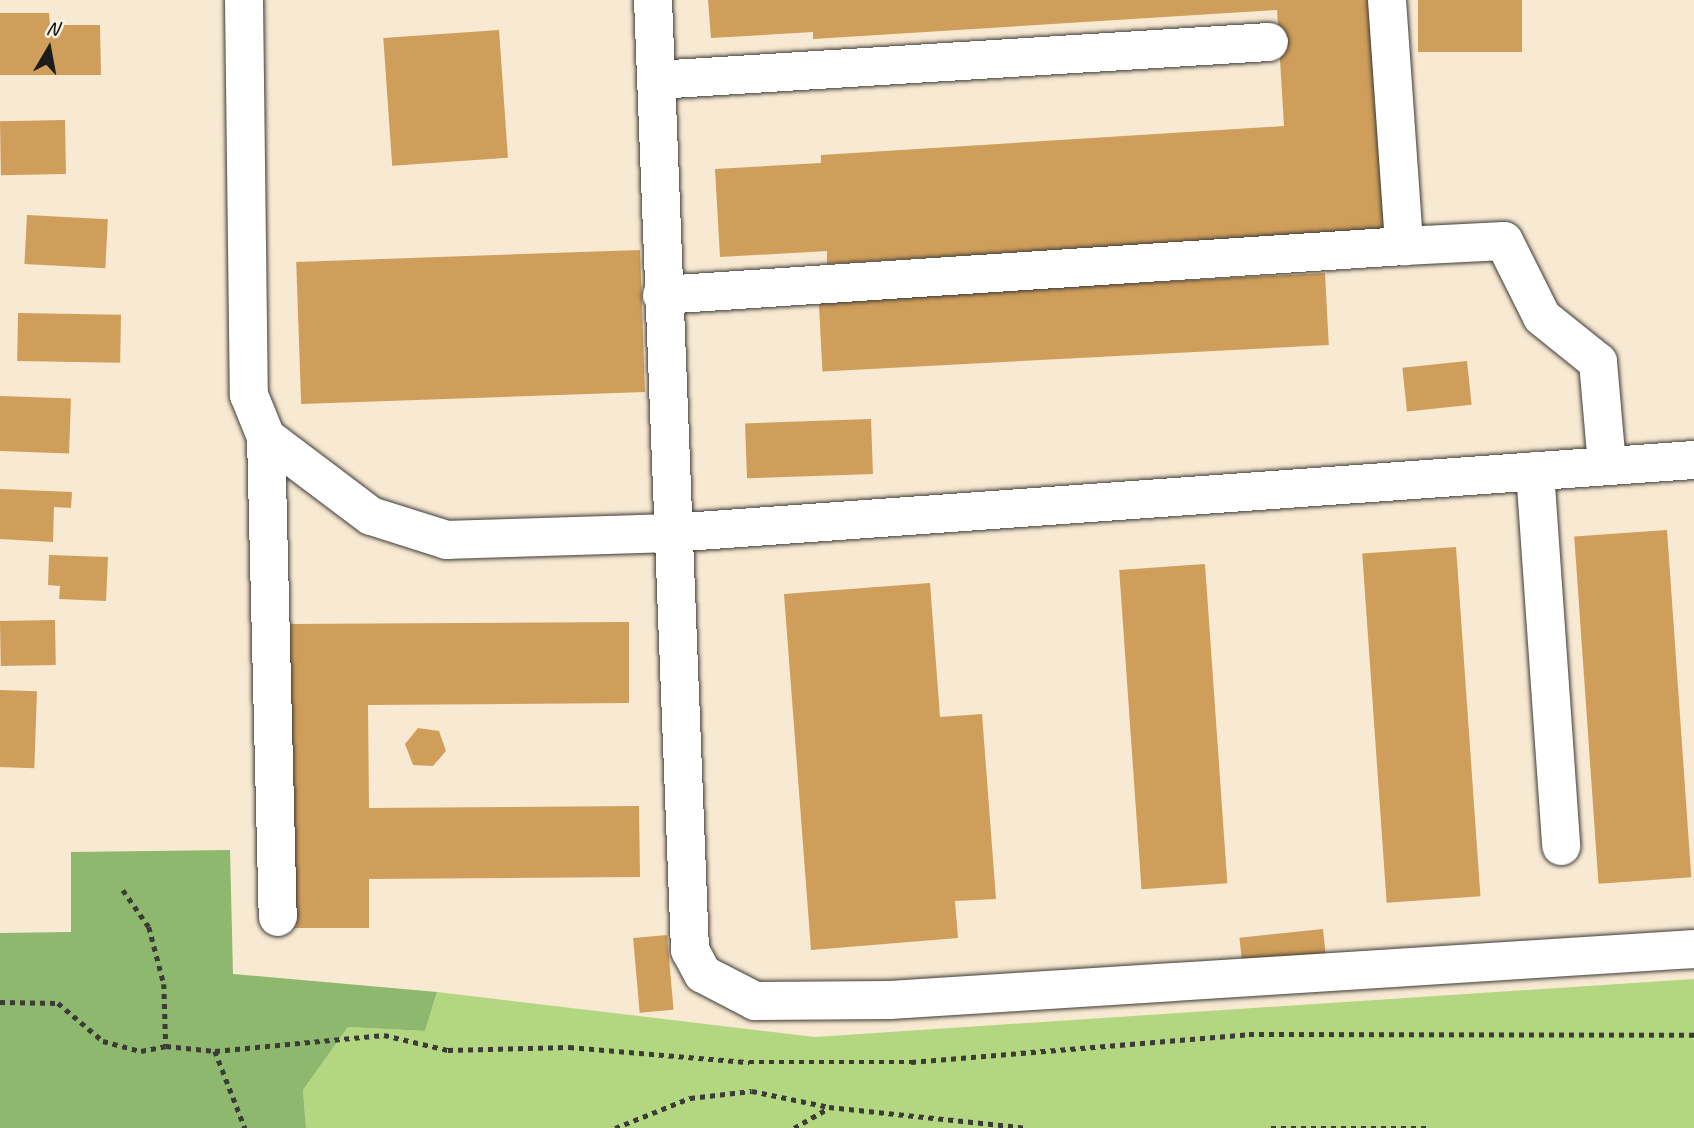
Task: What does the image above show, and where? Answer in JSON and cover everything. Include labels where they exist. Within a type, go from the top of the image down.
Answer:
[{"type":"lane","points":[[244,0],[249,395],[266,436],[278,917]]},
{"type":"lane","points":[[653,0],[670,533],[690,950],[703,974],[755,1001],[890,1000],[1694,949]]},
{"type":"lane","points":[[1387,0],[1404,247]]},
{"type":"lane","points":[[656,80],[1269,42]]},
{"type":"lane","points":[[662,295],[1504,241],[1542,317],[1598,362],[1607,466]]},
{"type":"lane","points":[[266,436],[371,516],[411,534],[447,540],[670,533],[1694,460]]},
{"type":"lane","points":[[1535,471],[1561,846]]},
{"type":"path","points":[[0,1002],[58,1003],[103,1041],[141,1051],[166,1046]]},
{"type":"path","points":[[215,1051],[245,1128]]},
{"type":"path","points":[[615,1128],[690,1098],[751,1091],[828,1107],[1028,1128]]},
{"type":"path","points":[[794,1128],[828,1107]]},
{"type":"path","points":[[1271,1128],[1431,1128]]},
{"type":"green space","points":[[230,850],[233,974],[437,992],[425,1031],[348,1027],[303,1090],[306,1128],[0,1128],[0,933],[71,932],[71,852]]},
{"type":"green space","points":[[1694,979],[1694,1128],[306,1128],[303,1090],[348,1027],[425,1031],[437,992],[815,1037]]},
{"type":"building","points":[[708,0],[1372,0],[1386,230],[827,264],[827,251],[720,257],[715,169],[821,163],[821,155],[1284,126],[1277,10],[813,39],[813,32],[711,38]]},
{"type":"building","points":[[1418,0],[1522,0],[1522,52],[1418,52]]},
{"type":"building","points":[[0,13],[49,13],[50,25],[100,25],[101,75],[0,75]]},
{"type":"building","points":[[499,30],[508,158],[392,166],[383,38]]},
{"type":"building","points":[[65,120],[66,174],[1,175],[0,121]]},
{"type":"building","points":[[27,215],[108,219],[105,268],[24,264]]},
{"type":"building","points":[[640,250],[645,392],[301,404],[296,262]]},
{"type":"building","points":[[1325,273],[1329,345],[822,371],[819,300]]},
{"type":"building","points":[[18,313],[121,315],[120,363],[17,361]]},
{"type":"building","points":[[1467,361],[1472,405],[1407,412],[1402,368]]},
{"type":"building","points":[[0,396],[71,398],[69,453],[0,451]]},
{"type":"building","points":[[871,419],[873,474],[747,478],[745,423]]},
{"type":"building","points":[[0,489],[72,492],[71,508],[54,507],[53,542],[0,539]]},
{"type":"building","points":[[1667,530],[1691,877],[1599,884],[1574,536]]},
{"type":"building","points":[[1456,547],[1480,896],[1387,903],[1362,554]]},
{"type":"building","points":[[49,555],[108,557],[106,601],[59,599],[60,586],[48,585]]},
{"type":"building","points":[[1205,564],[1227,883],[1142,889],[1119,570]]},
{"type":"building","points":[[930,583],[940,717],[982,714],[996,899],[955,901],[958,938],[811,950],[784,594]]},
{"type":"building","points":[[55,620],[56,665],[1,666],[0,621]]},
{"type":"building","points":[[629,622],[629,703],[368,705],[369,808],[639,806],[640,877],[369,879],[369,928],[287,928],[285,624]]},
{"type":"building","points":[[0,690],[37,691],[34,768],[0,767]]},
{"type":"building","points":[[418,728],[439,731],[446,751],[433,766],[413,765],[405,744]]},
{"type":"building","points":[[1323,929],[1326,956],[1242,965],[1239,938]]},
{"type":"building","points":[[667,935],[674,1010],[640,1013],[633,938]]}]
